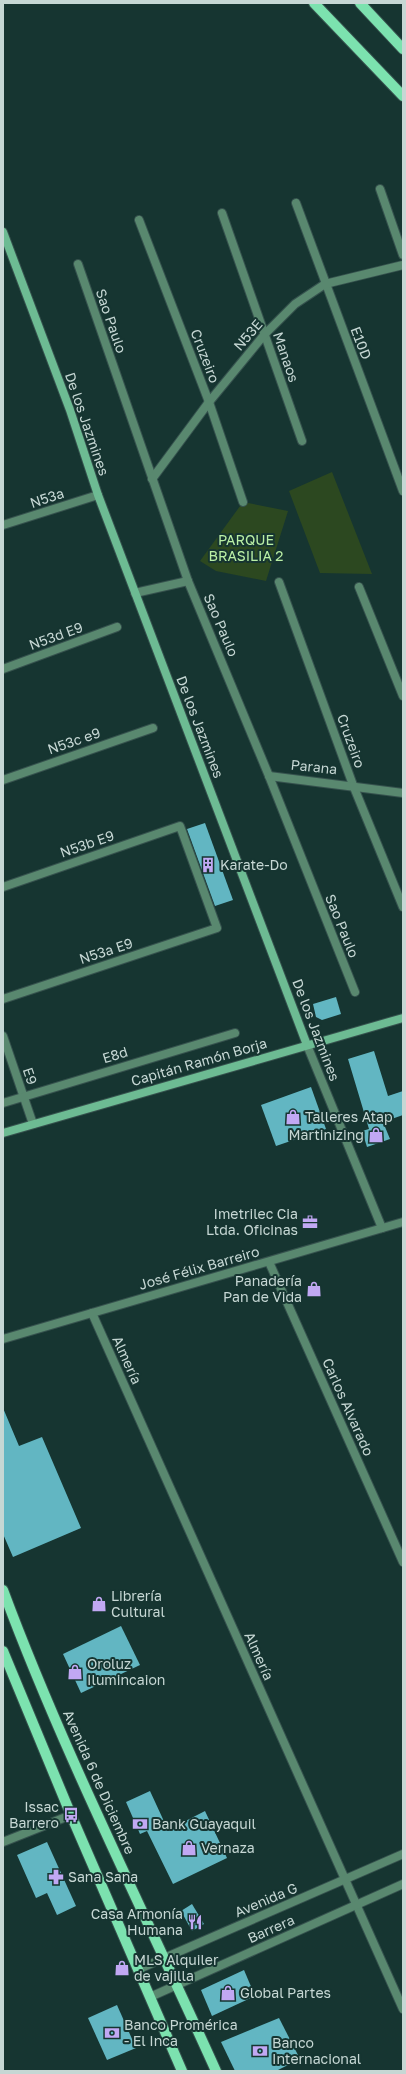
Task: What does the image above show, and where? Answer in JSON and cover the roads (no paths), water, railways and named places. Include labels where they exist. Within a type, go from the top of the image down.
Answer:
[{"type":"main road","points":[[314,3],[403,96]]},
{"type":"main road","points":[[360,3],[403,49]]},
{"type":"main road","name":"Avenida 6 de Diciembre","points":[[3,1590],[19,1633],[93,1806],[165,1958],[216,2071]]},
{"type":"main road","points":[[3,1650],[71,1816],[182,2071]]},
{"type":"street","points":[[380,189],[403,255]]},
{"type":"street","name":"E10D","points":[[296,203],[403,491]]},
{"type":"street","name":"Manaos","points":[[222,214],[302,441]]},
{"type":"street","name":"Cruzeiro","points":[[140,220],[209,402],[243,502]]},
{"type":"street","name":"De los Jazmines","points":[[3,232],[70,410],[98,495],[135,593],[307,1045],[382,1228]]},
{"type":"street","name":"Sao Paulo","points":[[78,264],[188,581],[269,776],[354,992]]},
{"type":"street","name":"N53E","points":[[152,479],[209,402],[264,335],[295,304],[325,284],[403,265]]},
{"type":"street","name":"N53a","points":[[3,525],[98,495]]},
{"type":"street","points":[[135,593],[188,581]]},
{"type":"street","name":"Cruzeiro","points":[[279,582],[353,785],[403,907]]},
{"type":"street","points":[[359,587],[403,696]]},
{"type":"street","name":"N53d E9","points":[[3,669],[117,627]]},
{"type":"street","name":"N53c e9","points":[[3,780],[153,728]]},
{"type":"street","name":"Parana","points":[[269,776],[353,785],[403,793]]},
{"type":"street","name":"N53b E9","points":[[3,887],[180,826],[216,928]]},
{"type":"street","name":"N53a E9","points":[[3,999],[216,928]]},
{"type":"street","name":"Capitán Ramón Borja","points":[[3,1133],[403,1018]]},
{"type":"street","name":"E8d","points":[[3,1103],[235,1033]]},
{"type":"street","name":"E9","points":[[3,1036],[33,1124]]},
{"type":"street","name":"José Félix Barreiro","points":[[3,1339],[403,1222]]},
{"type":"street","name":"Carlos Alvarado","points":[[268,1262],[403,1562]]},
{"type":"street","name":"Almería","points":[[92,1313],[355,1905],[403,2009]]},
{"type":"street","points":[[3,1842],[71,1816]]},
{"type":"street","name":"Avenida G","points":[[138,1970],[403,1854]]},
{"type":"street","name":"Barrera","points":[[150,1997],[403,1884]]},
{"type":"place","name":"Karate-Do","points":[[208,865]]},
{"type":"place","name":"Talleres Atap","points":[[293,1117]]},
{"type":"place","name":"Martinizing","points":[[376,1135]]},
{"type":"place","name":"Imetrilec Cia Ltda. Oficinas","points":[[310,1222]]},
{"type":"place","name":"Panadería Pan de Vida","points":[[314,1289]]},
{"type":"place","name":"Librería Cultural","points":[[99,1604]]},
{"type":"place","name":"Oroluz Ilumincaion","points":[[75,1672]]},
{"type":"place","name":"Issac Barrero","points":[[71,1815]]},
{"type":"place","name":"Bank Guayaquil","points":[[140,1824]]},
{"type":"place","name":"Vernaza","points":[[189,1848]]},
{"type":"place","name":"Sana Sana","points":[[56,1877]]},
{"type":"place","name":"Casa Armonía Humana","points":[[195,1922]]},
{"type":"place","name":"MLS Alquiler de vajilla","points":[[122,1968]]},
{"type":"place","name":"Global Partes","points":[[228,1993]]},
{"type":"place","name":"Banco Promérica - El Inca","points":[[112,2033]]},
{"type":"place","name":"Banco Internacional","points":[[260,2051]]},
{"type":"park label","name":"PARQUE BRASILIA 2","points":[[246,548]]}]
